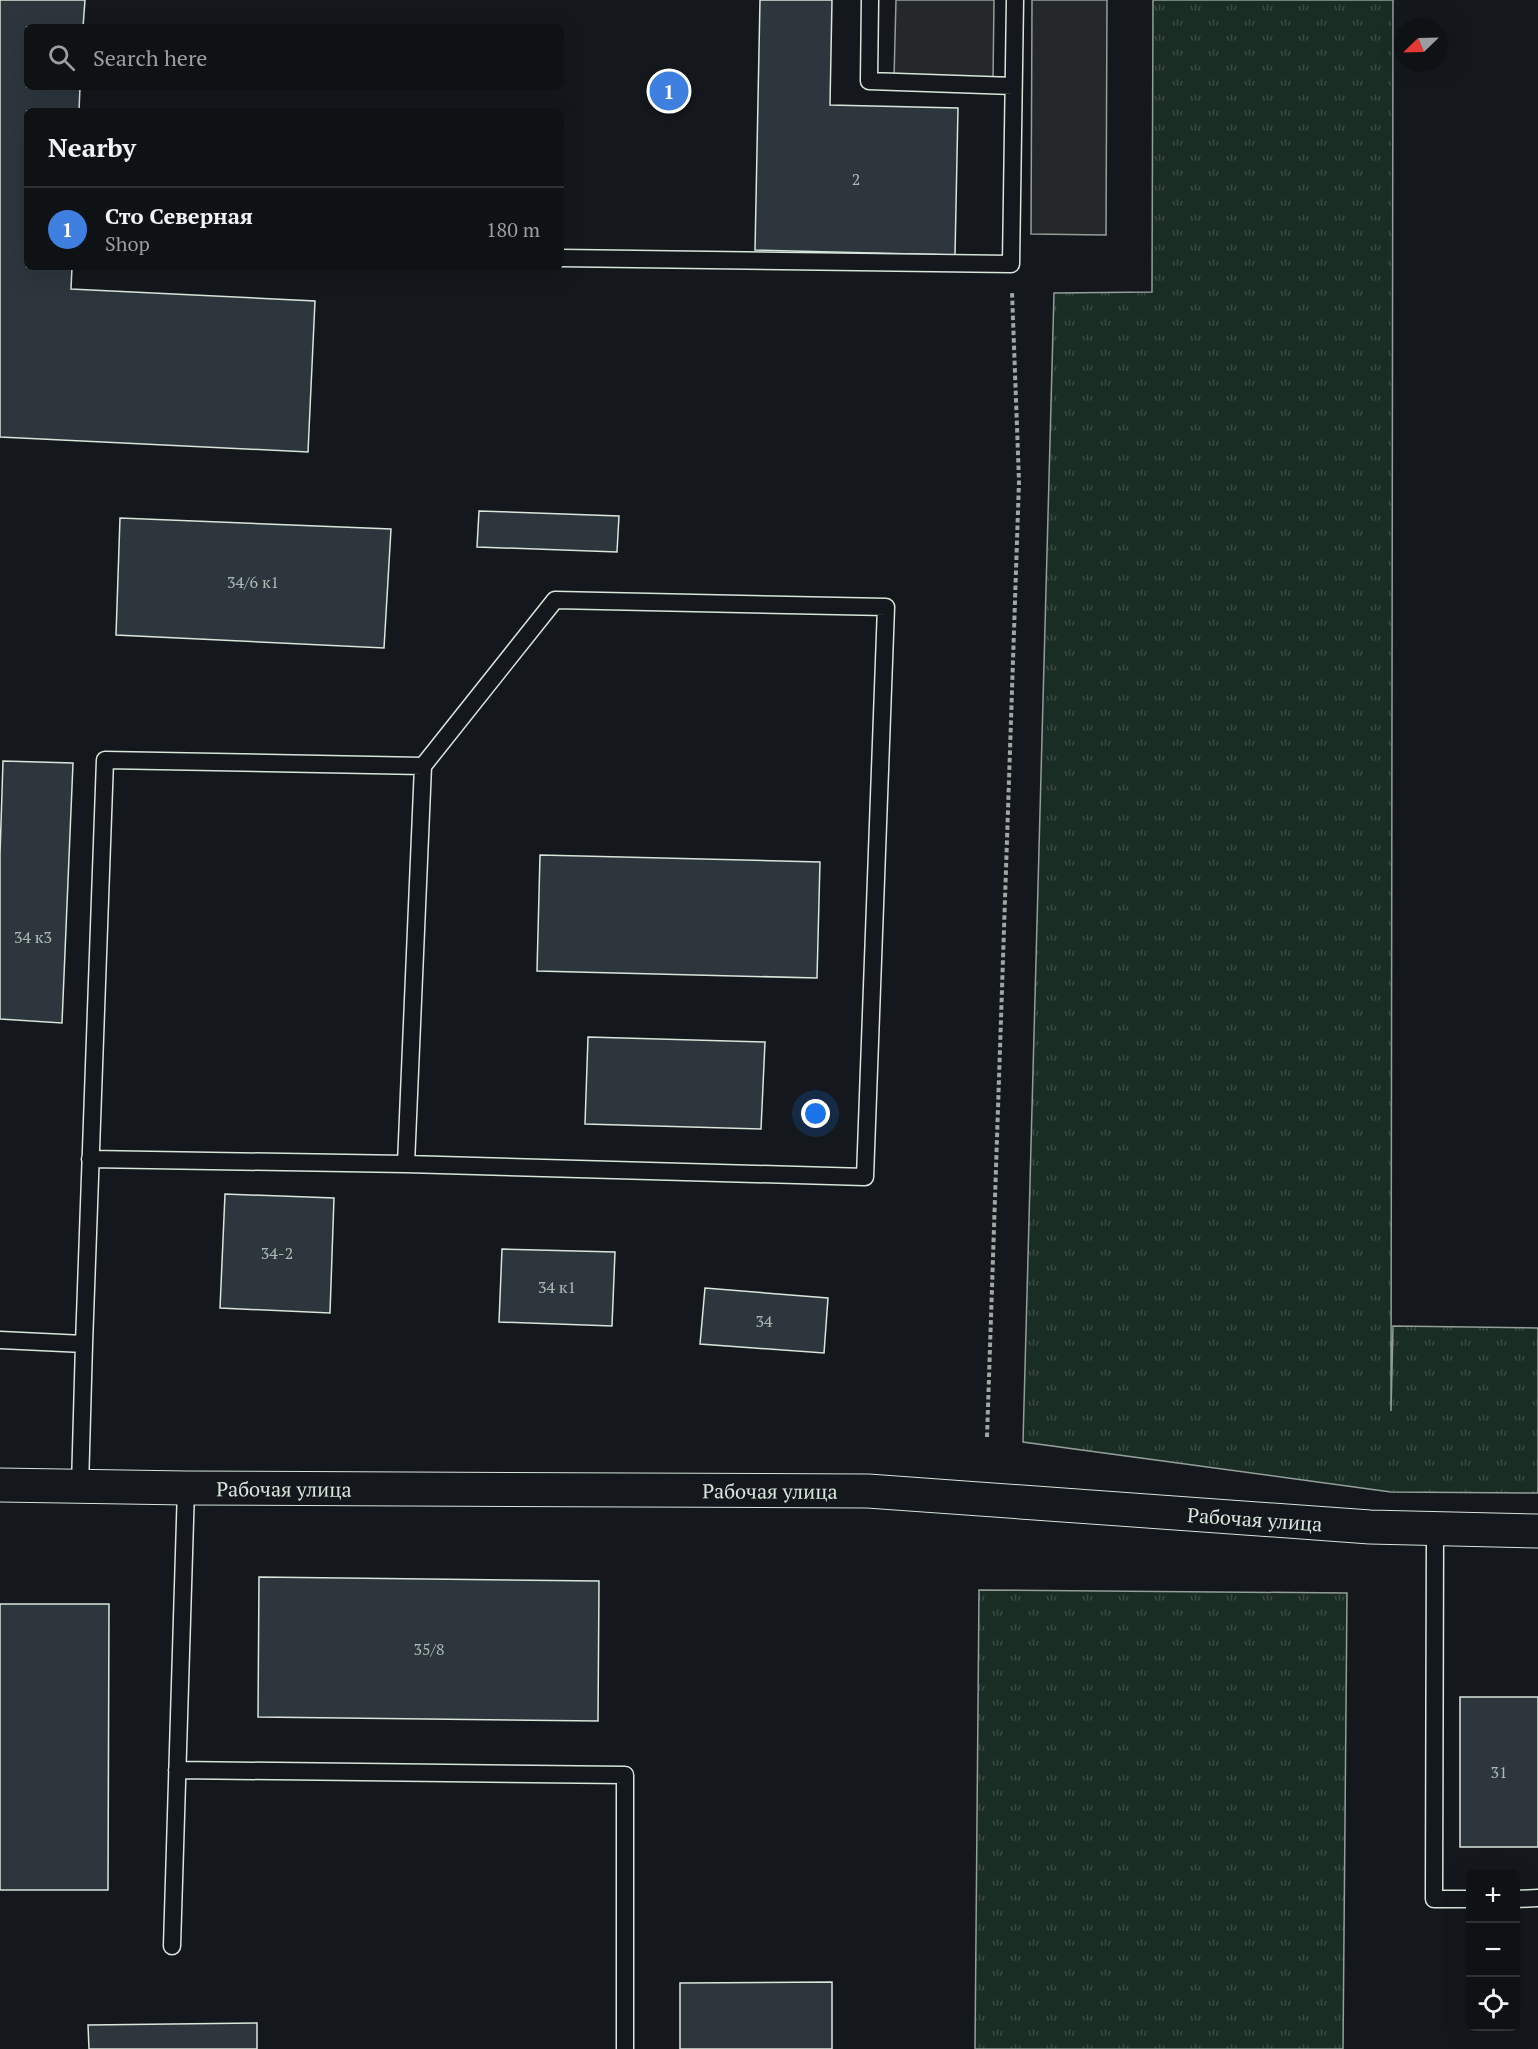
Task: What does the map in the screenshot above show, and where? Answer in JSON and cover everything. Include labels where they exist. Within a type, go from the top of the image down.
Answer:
[{"type":"main road","name":"Рабочая улица","points":[[0,1485],[868,1491],[1370,1527],[1538,1531]]},
{"type":"lane","points":[[870,0],[869,81],[1013,86]]},
{"type":"lane","points":[[564,258],[1011,264],[1015,0]]},
{"type":"lane","points":[[90,1159],[406,1164],[864,1177],[886,607],[555,600],[423,766],[406,1164]]},
{"type":"lane","points":[[80,1486],[105,760],[423,766]]},
{"type":"lane","points":[[0,1340],[84,1344]]},
{"type":"lane","points":[[172,1946],[186,1488]]},
{"type":"lane","points":[[1435,1529],[1434,1899],[1466,1899]]},
{"type":"lane","points":[[177,1770],[625,1775],[625,2049]]},
{"type":"lane","points":[[1520,1899],[1538,1898]]},
{"type":"path","points":[[987,1437],[1019,481],[1011,264]]},
{"type":"green space","points":[[1153,0],[1393,0],[1391,1411],[1393,1326],[1538,1328],[1538,1493],[1391,1492],[1023,1442],[1054,293],[1152,292]]},
{"type":"green space","points":[[979,1590],[1347,1593],[1343,2049],[975,2049]]},
{"type":"shaded area","points":[[896,0],[994,0],[993,80],[894,78]]},
{"type":"shaded area","points":[[1032,0],[1107,0],[1106,235],[1031,234]]},
{"type":"building","points":[[0,0],[85,0],[83,24],[24,24],[24,90],[80,90],[79,108],[24,108],[24,270],[72,270],[71,289],[315,301],[308,452],[0,437]]},
{"type":"building","points":[[760,0],[832,0],[830,105],[958,108],[955,255],[755,250]]},
{"type":"building","points":[[479,511],[619,516],[617,552],[477,547]]},
{"type":"building","points":[[120,518],[391,529],[384,648],[116,635]]},
{"type":"building","points":[[3,761],[73,763],[62,1023],[0,1019],[0,854]]},
{"type":"building","points":[[540,855],[820,862],[817,978],[537,971]]},
{"type":"building","points":[[588,1037],[765,1042],[761,1129],[585,1124]]},
{"type":"building","points":[[225,1194],[334,1198],[330,1313],[220,1308]]},
{"type":"building","points":[[502,1249],[615,1252],[612,1326],[499,1322]]},
{"type":"building","points":[[705,1288],[828,1298],[824,1353],[700,1344]]},
{"type":"building","points":[[259,1577],[599,1581],[598,1721],[258,1717]]},
{"type":"building","points":[[0,1604],[109,1604],[108,1890],[0,1890]]},
{"type":"building","points":[[1460,1697],[1538,1697],[1538,1847],[1460,1847]]},
{"type":"building","points":[[832,1982],[832,2049],[680,2049],[680,1983]]},
{"type":"building","points":[[257,2023],[257,2049],[89,2049],[88,2025]]},
{"type":"place","name":"Сто Северная","points":[[669,91]]}]
